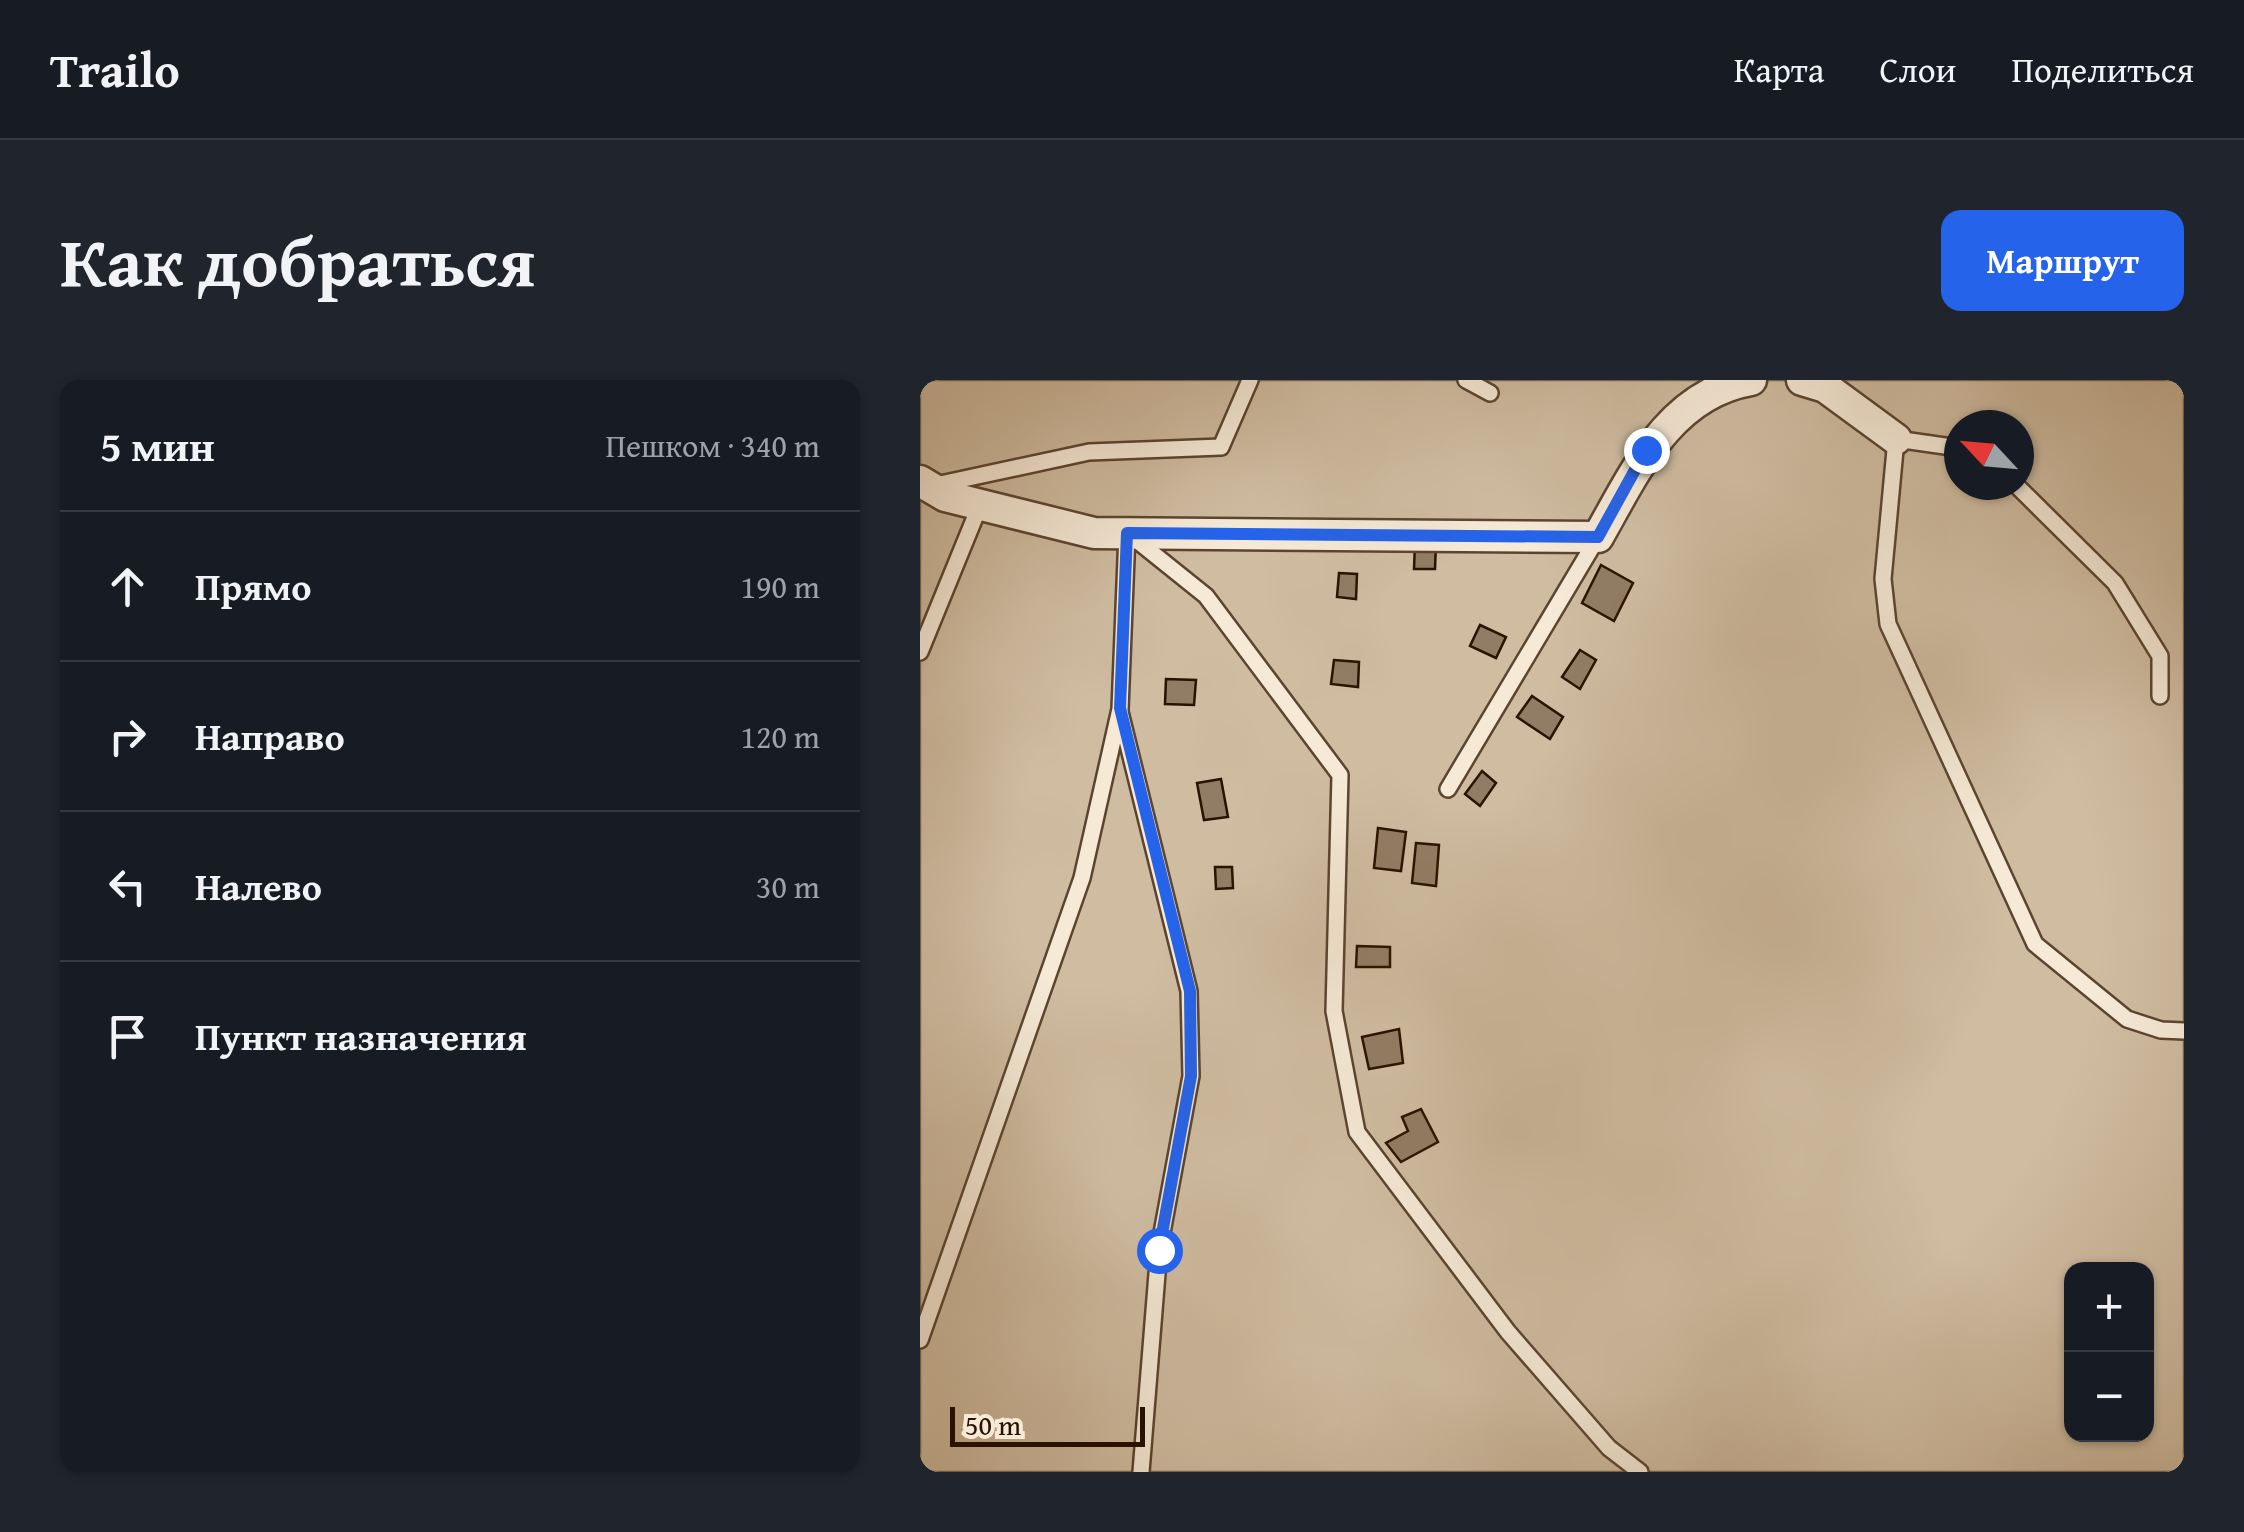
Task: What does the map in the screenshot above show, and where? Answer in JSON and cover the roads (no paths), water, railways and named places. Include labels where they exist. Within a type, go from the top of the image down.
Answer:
[{"type":"street","points":[[924,484],[980,504],[1094,533],[1598,537],[1646,450],[1684,409],[1735,383],[1751,380]]},
{"type":"street","points":[[1802,380],[1825,388],[1896,439]]},
{"type":"lane","points":[[924,484],[1089,452],[1221,447],[1250,380]]},
{"type":"lane","points":[[1466,380],[1490,393]]},
{"type":"lane","points":[[1944,446],[1896,439],[1883,580],[1888,624],[2035,944],[2127,1019],[2184,1032]]},
{"type":"lane","points":[[2031,500],[2115,583],[2160,656],[2160,696]]},
{"type":"lane","points":[[920,652],[980,504]]},
{"type":"lane","points":[[920,1340],[1082,878],[1120,708],[1127,533]]},
{"type":"lane","points":[[1127,533],[1206,596],[1340,775],[1334,1011],[1357,1132],[1508,1332],[1610,1448],[1640,1472]]},
{"type":"lane","points":[[1448,789],[1598,537]]},
{"type":"lane","points":[[1120,708],[1190,991],[1191,1076],[1159,1250],[1141,1472]]}]
